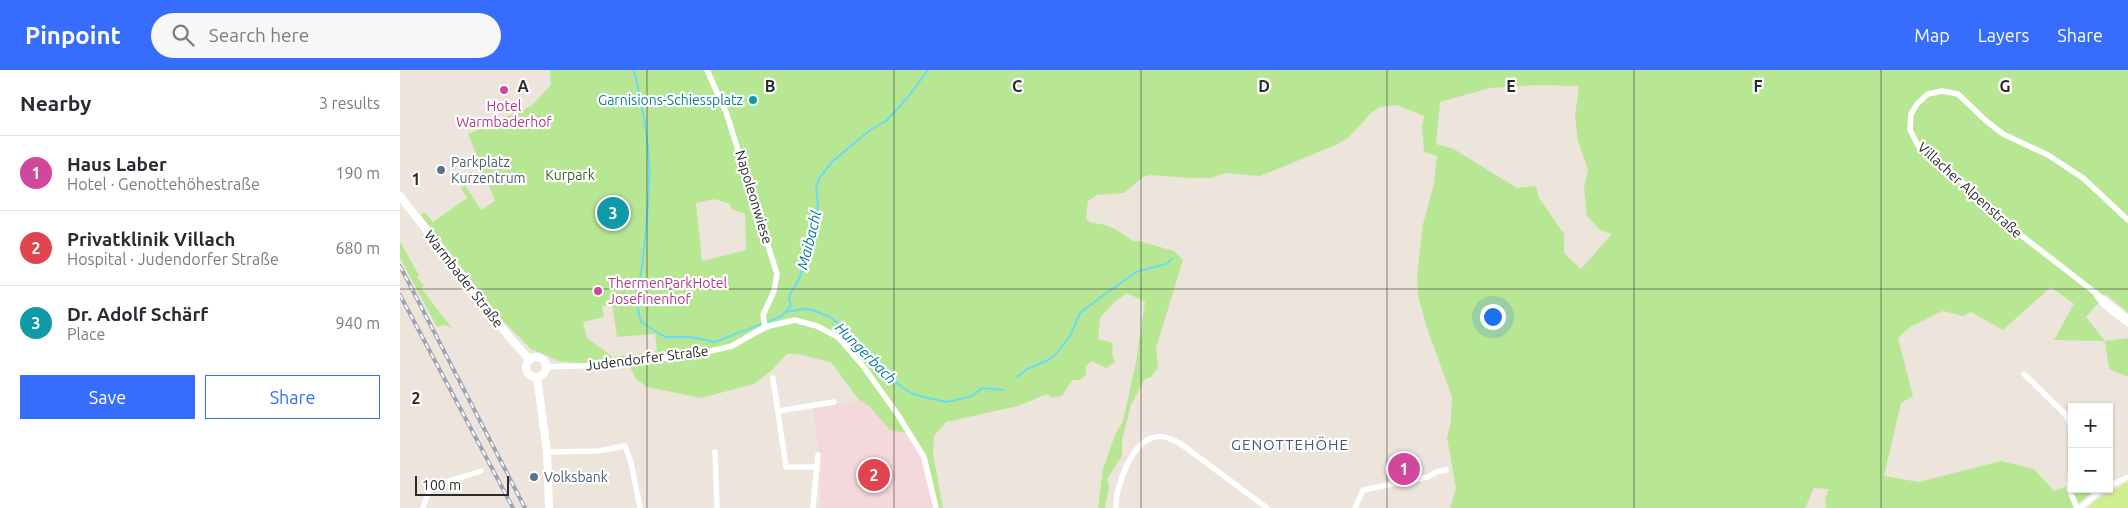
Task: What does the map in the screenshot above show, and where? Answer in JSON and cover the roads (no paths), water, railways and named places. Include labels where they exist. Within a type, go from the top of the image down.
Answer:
[{"type":"street","name":"Napoleonwiese","points":[[707,70],[726,112],[778,274],[764,324]]},
{"type":"street","name":"Villacher Alpenstraße","points":[[2128,220],[2083,178],[2048,156],[2003,134],[1958,94],[1942,91],[1928,94],[1917,104],[1911,114],[1910,130],[1919,147],[1951,172],[2011,227],[2128,318]]},
{"type":"street","name":"Warmbader Straße","points":[[400,196],[510,338],[530,360]]},
{"type":"street","name":"Villacher Alpenstraße","points":[[2095,293],[2105,306],[2128,324]]},
{"type":"street","name":"Judendorfer Straße","points":[[545,367],[610,365],[698,354],[732,346],[764,324],[795,320],[817,326],[838,337],[863,366],[898,415],[924,457],[936,508]]},
{"type":"street","name":"Warmbader Straße","points":[[545,367],[539,358],[530,360],[526,365],[527,371],[537,377],[547,452],[549,508]]},
{"type":"street","points":[[537,377],[544,372],[545,367]]},
{"type":"street","points":[[2024,374],[2068,419]]},
{"type":"street","points":[[773,378],[786,467],[817,467]]},
{"type":"street","points":[[778,411],[834,402]]},
{"type":"street","points":[[1116,508],[1118,489],[1129,461],[1142,443],[1158,436],[1181,444],[1267,508]]},
{"type":"street","points":[[547,452],[598,451],[625,446],[631,462],[640,508]]},
{"type":"street","points":[[714,452],[717,508]]},
{"type":"street","points":[[813,508],[818,454]]},
{"type":"street","points":[[1355,508],[1363,490],[1428,477],[1436,472],[1446,470]]},
{"type":"street","points":[[423,508],[430,487],[481,471]]},
{"type":"street","points":[[2113,484],[2128,477]]},
{"type":"street","points":[[2071,493],[2078,508],[2098,493]]},
{"type":"waterway","name":"Maibachl","points":[[634,70],[649,155],[647,220],[638,305]]},
{"type":"waterway","name":"Maibachl","points":[[638,309],[641,322],[665,337],[691,337],[715,342],[782,316],[791,305],[789,300],[790,294],[803,269],[815,228],[818,205],[816,187],[820,177],[833,161],[870,130],[886,121],[908,97],[928,70]]},
{"type":"waterway","points":[[1017,377],[1027,369],[1055,355],[1070,336],[1080,313],[1101,297],[1136,272],[1166,264],[1172,259]]},
{"type":"waterway","name":"Hungerbach","points":[[786,312],[803,309],[813,310],[832,318],[900,386],[911,393],[947,402],[972,396],[982,388],[1004,390]]},
{"type":"railway","points":[[400,266],[525,508]]},
{"type":"railway","points":[[400,295],[513,508]]},
{"type":"place","name":"Hotel Warmbaderhof","points":[[504,90]]},
{"type":"place","name":"Garnisions-Schiessplatz","points":[[753,100]]},
{"type":"place","name":"Parkplatz Kurzentrum","points":[[441,170]]},
{"type":"place","name":"Dr. Adolf Schärf","points":[[613,213]]},
{"type":"place","name":"ThermenParkHotel Josefinenhof","points":[[598,291]]},
{"type":"place","name":"Haus Laber","points":[[1404,469]]},
{"type":"place","name":"Privatklinik Villach","points":[[874,475]]},
{"type":"place","name":"Volksbank","points":[[534,477]]},
{"type":"district","name":"GENOTTEHÖHE","points":[[1290,444]]},
{"type":"park label","name":"Kurpark","points":[[570,175]]}]
